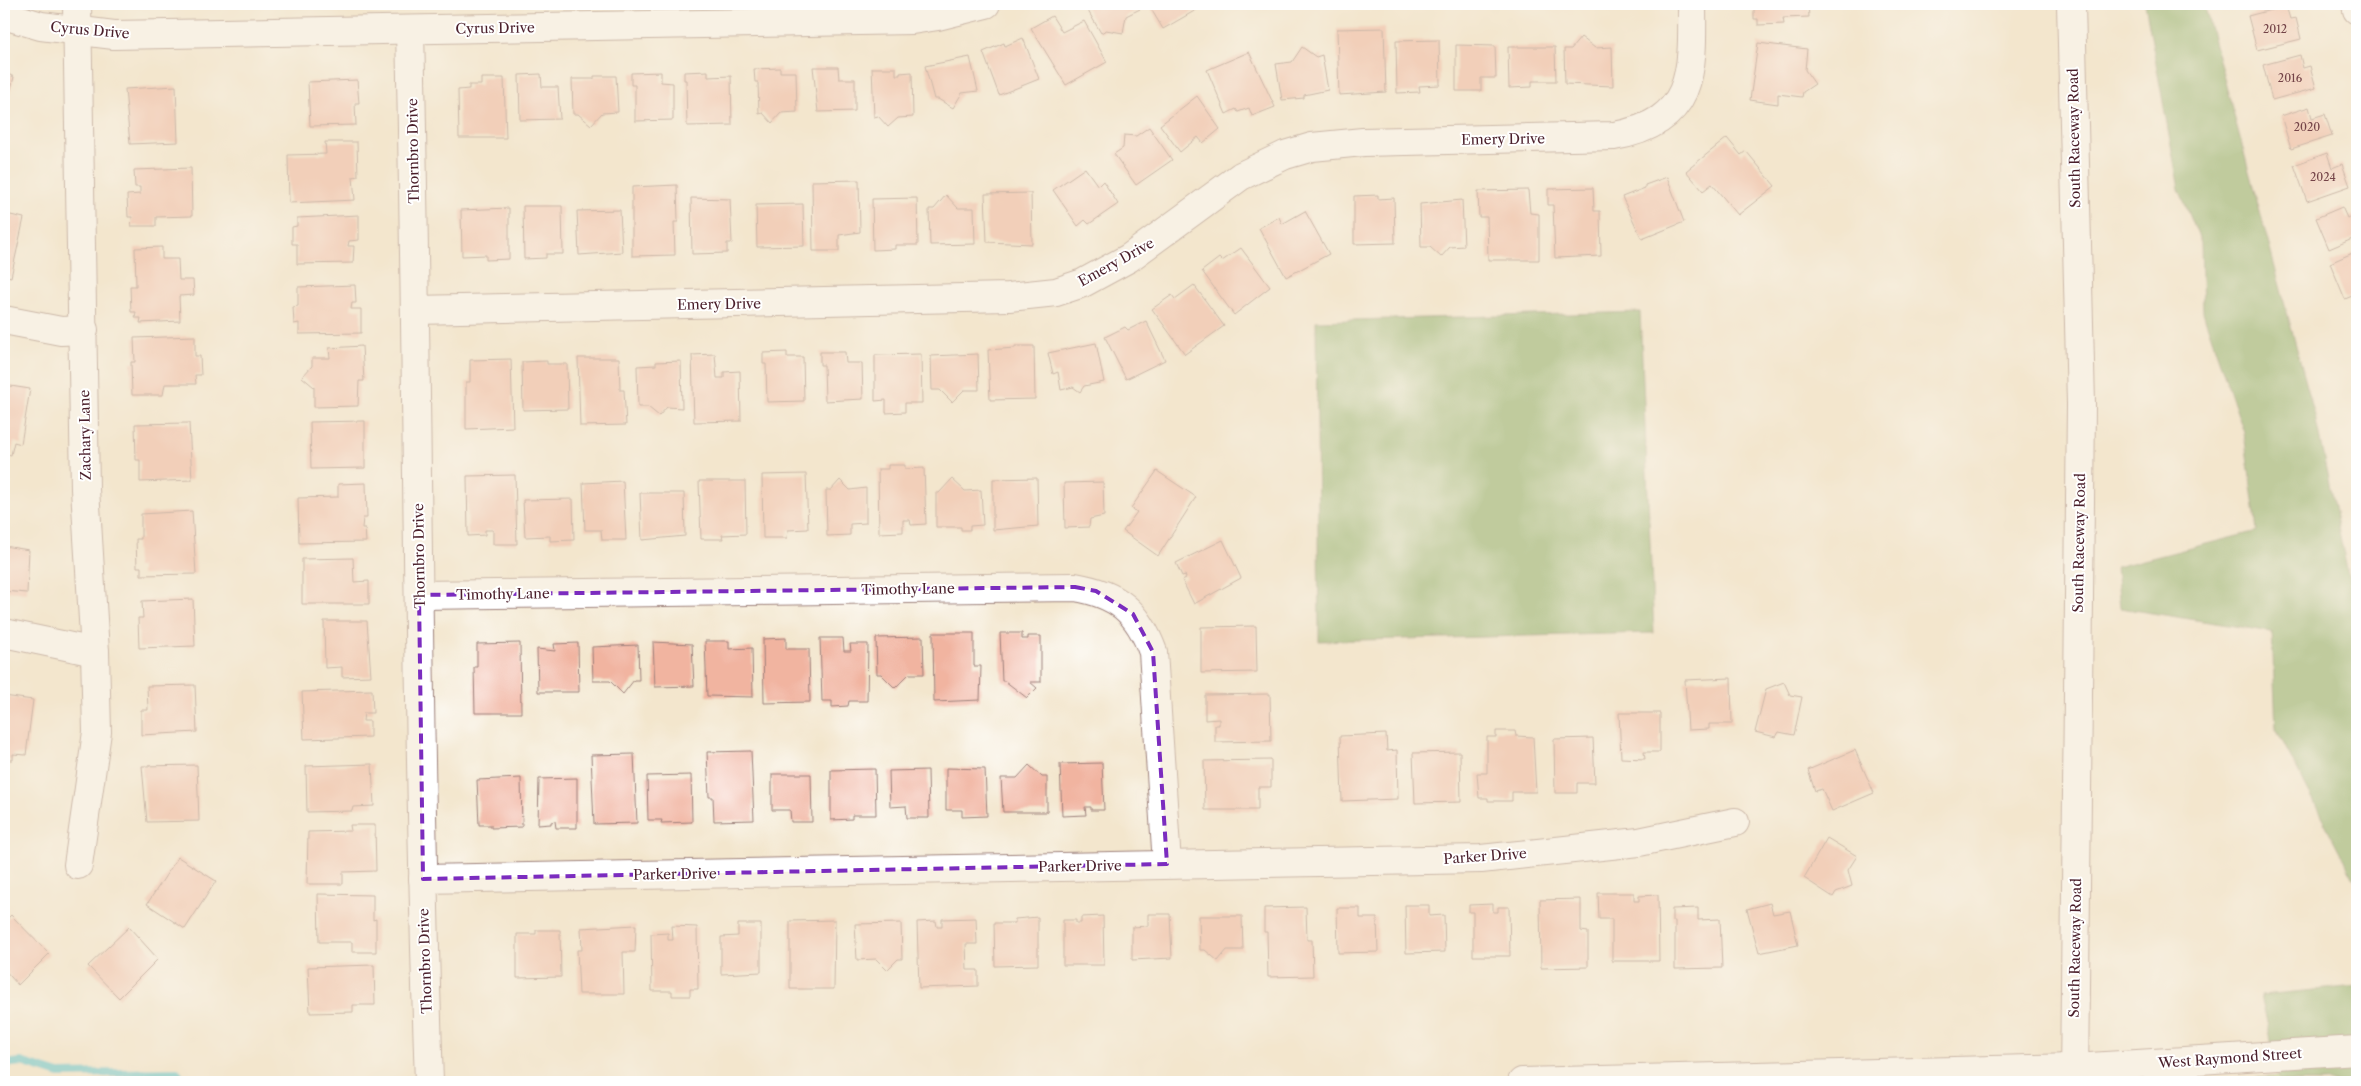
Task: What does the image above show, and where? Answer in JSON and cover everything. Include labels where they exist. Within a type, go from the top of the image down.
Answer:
[{"type":"street","name":"Zachary Lane","points":[[77,4],[84,330],[85,489],[95,652],[97,732],[78,865]]},
{"type":"street","name":"Cyrus Drive","points":[[4,15],[42,26],[114,35],[912,20],[938,16],[986,4]]},
{"type":"street","name":"Emery Drive","points":[[416,310],[989,298],[1043,295],[1083,283],[1129,258],[1241,176],[1285,154],[1312,147],[1363,142],[1614,136],[1637,132],[1666,116],[1679,101],[1691,70],[1692,4]]},
{"type":"street","name":"South Raceway Road","points":[[2071,4],[2081,404],[2074,1075]]},
{"type":"street","points":[[2356,4],[2357,10]]},
{"type":"street","name":"Thornbro Drive","points":[[410,30],[416,310],[422,879],[429,1082]]},
{"type":"street","points":[[4,320],[61,330],[84,330]]},
{"type":"street","name":"Timothy Lane","points":[[420,594],[1075,587],[1096,591],[1116,600],[1133,614],[1146,631],[1153,652],[1167,864]]},
{"type":"street","points":[[4,633],[95,652]]},
{"type":"street","name":"Parker Drive","points":[[422,879],[1481,859],[1639,842],[1735,822]]},
{"type":"street","name":"West Raymond Street","points":[[1522,1082],[2074,1075],[2357,1050]]},
{"type":"highlighted area","points":[[1075,587],[1096,591],[1133,614],[1153,652],[1167,864],[423,879],[419,595]]},
{"type":"green space","points":[[2145,4],[2204,4],[2315,416],[2357,618],[2357,885],[2276,729],[2272,632],[2120,608],[2116,567],[2257,531],[2244,433],[2203,312],[2201,243],[2179,189]]},
{"type":"green space","points":[[1640,312],[1654,633],[1319,641],[1316,321]]},
{"type":"green space","points":[[2357,986],[2357,1082],[2280,1082],[2261,995]]},
{"type":"green space","points":[[2324,1073],[2324,1082],[2199,1082]]},
{"type":"building","points":[[1084,4],[1138,4],[1140,9],[1126,16],[1123,33],[1106,30],[1101,33]]},
{"type":"building","points":[[1148,4],[1202,4],[1203,6],[1163,29]]},
{"type":"building","points":[[1754,4],[1808,4],[1809,17],[1783,18],[1784,24],[1758,25],[1758,19],[1754,19]]},
{"type":"building","points":[[2286,6],[2290,19],[2296,18],[2301,39],[2257,50],[2248,16]]},
{"type":"building","points":[[1052,16],[1062,32],[1084,21],[1107,62],[1066,85],[1031,28]]},
{"type":"building","points":[[1384,28],[1386,92],[1339,95],[1337,29]]},
{"type":"building","points":[[1581,37],[1595,48],[1612,47],[1613,86],[1565,84],[1564,49],[1571,49]]},
{"type":"building","points":[[1023,38],[1039,79],[999,95],[983,52],[1004,43],[1005,46]]},
{"type":"building","points":[[1439,40],[1440,85],[1419,86],[1420,92],[1397,93],[1396,41]]},
{"type":"building","points":[[1758,43],[1807,49],[1805,70],[1815,84],[1803,92],[1802,97],[1778,94],[1778,104],[1750,100]]},
{"type":"building","points":[[1456,45],[1495,46],[1496,78],[1481,78],[1481,91],[1456,91]]},
{"type":"building","points":[[1302,47],[1316,57],[1322,55],[1328,90],[1304,95],[1304,98],[1282,100],[1276,64],[1292,62]]},
{"type":"building","points":[[1508,47],[1555,47],[1556,81],[1532,81],[1532,87],[1509,88]]},
{"type":"building","points":[[1249,52],[1275,107],[1252,116],[1249,108],[1238,112],[1236,109],[1226,114],[1207,70]]},
{"type":"building","points":[[2300,55],[2303,68],[2310,66],[2316,88],[2272,100],[2263,65]]},
{"type":"building","points":[[970,57],[978,91],[962,93],[953,108],[938,99],[934,99],[925,66]]},
{"type":"building","points":[[813,67],[838,67],[839,79],[855,79],[855,111],[818,112]]},
{"type":"building","points":[[780,68],[780,72],[796,72],[797,112],[781,113],[772,123],[763,113],[759,114],[758,82],[755,82],[754,69]]},
{"type":"building","points":[[872,68],[896,68],[896,75],[912,72],[913,117],[898,118],[888,127],[878,116],[874,117]]},
{"type":"building","points":[[708,71],[708,77],[731,76],[732,125],[687,126],[686,80],[684,80],[684,72]]},
{"type":"building","points":[[4,72],[14,77],[4,115]]},
{"type":"building","points":[[661,72],[661,82],[673,83],[673,120],[635,121],[635,85],[631,85],[631,73]]},
{"type":"building","points":[[541,74],[542,87],[558,87],[560,119],[520,120],[519,75]]},
{"type":"building","points":[[594,76],[616,76],[618,112],[602,113],[591,125],[578,114],[573,114],[572,79],[594,79]]},
{"type":"building","points":[[481,78],[504,78],[506,138],[459,138],[458,90],[469,89],[469,85],[481,85]]},
{"type":"building","points":[[357,80],[359,103],[355,103],[356,125],[310,126],[308,82]]},
{"type":"building","points":[[176,86],[178,142],[130,144],[125,89]]},
{"type":"building","points":[[1197,96],[1220,129],[1203,143],[1198,137],[1180,152],[1160,125]]},
{"type":"building","points":[[2309,107],[2312,118],[2325,114],[2332,136],[2291,149],[2281,116]]},
{"type":"building","points":[[1149,127],[1172,160],[1136,185],[1114,154],[1123,148],[1124,135],[1136,136]]},
{"type":"building","points":[[1727,138],[1741,155],[1746,151],[1775,186],[1738,215],[1712,184],[1703,191],[1686,171]]},
{"type":"building","points":[[325,142],[357,142],[358,176],[353,177],[355,200],[289,203],[288,155],[326,154]]},
{"type":"building","points":[[2327,153],[2332,168],[2342,164],[2350,186],[2307,201],[2294,165]]},
{"type":"building","points":[[191,168],[192,216],[156,217],[156,226],[131,226],[132,217],[128,217],[127,195],[140,194],[140,187],[135,187],[134,170]]},
{"type":"building","points":[[1085,168],[1098,186],[1103,181],[1118,204],[1089,224],[1085,220],[1078,226],[1053,190]]},
{"type":"building","points":[[1667,177],[1684,222],[1642,239],[1622,197],[1645,188],[1645,185]]},
{"type":"building","points":[[859,180],[860,232],[839,235],[839,251],[813,251],[812,181]]},
{"type":"building","points":[[677,185],[678,222],[674,222],[675,255],[632,256],[632,187]]},
{"type":"building","points":[[1593,188],[1594,211],[1600,211],[1601,256],[1555,258],[1553,205],[1548,205],[1548,189]]},
{"type":"building","points":[[1528,190],[1530,213],[1539,214],[1539,260],[1488,260],[1487,217],[1479,217],[1478,191]]},
{"type":"building","points":[[1031,193],[1032,244],[987,242],[985,194]]},
{"type":"building","points":[[946,195],[958,208],[974,208],[975,244],[930,245],[929,209],[934,209]]},
{"type":"building","points":[[1378,195],[1378,199],[1394,198],[1395,243],[1354,244],[1354,196]]},
{"type":"building","points":[[691,198],[730,199],[732,243],[727,243],[727,253],[692,254]]},
{"type":"building","points":[[917,198],[918,245],[895,245],[895,249],[873,250],[872,199]]},
{"type":"building","points":[[1462,200],[1464,246],[1450,247],[1441,257],[1430,247],[1421,247],[1420,204]]},
{"type":"building","points":[[803,204],[804,246],[757,247],[756,205]]},
{"type":"building","points":[[523,206],[562,206],[563,254],[546,254],[546,258],[524,259]]},
{"type":"building","points":[[2342,207],[2347,218],[2357,214],[2357,237],[2329,249],[2316,218]]},
{"type":"building","points":[[4,208],[8,208],[6,214],[24,218],[11,277],[4,275]]},
{"type":"building","points":[[509,208],[509,259],[486,260],[486,255],[462,256],[461,210]]},
{"type":"building","points":[[620,210],[622,252],[579,255],[577,211]]},
{"type":"building","points":[[1305,211],[1329,254],[1286,277],[1259,228],[1279,217],[1282,224]]},
{"type":"building","points":[[359,215],[359,240],[349,241],[348,246],[354,246],[353,263],[297,264],[297,244],[292,244],[292,227],[297,226],[297,218]]},
{"type":"building","points":[[162,247],[162,259],[178,259],[179,280],[193,280],[194,295],[179,296],[180,321],[140,323],[141,318],[135,318],[136,312],[131,312],[130,286],[136,286],[135,248]]},
{"type":"building","points":[[1241,248],[1270,287],[1234,315],[1202,271],[1219,258],[1222,261]]},
{"type":"building","points":[[2357,251],[2357,294],[2345,299],[2330,263]]},
{"type":"building","points":[[355,285],[356,303],[352,303],[351,309],[361,309],[361,333],[299,334],[299,323],[294,324],[293,307],[298,306],[298,287]]},
{"type":"building","points":[[1194,285],[1224,326],[1185,354],[1152,309],[1172,295],[1175,299]]},
{"type":"building","points":[[2357,311],[2357,324],[2353,313]]},
{"type":"building","points":[[1146,321],[1165,360],[1126,379],[1105,337],[1125,327],[1128,330]]},
{"type":"building","points":[[195,336],[195,356],[200,356],[201,375],[195,375],[196,384],[165,384],[163,395],[132,395],[131,362],[135,362],[134,338]]},
{"type":"building","points":[[1096,343],[1104,382],[1084,386],[1080,392],[1073,387],[1061,390],[1058,372],[1053,374],[1048,353]]},
{"type":"building","points":[[362,346],[364,381],[359,381],[358,406],[314,407],[314,387],[302,377],[312,366],[312,358],[330,358],[329,348]]},
{"type":"building","points":[[1015,346],[1034,346],[1035,399],[990,400],[988,350],[1015,348]]},
{"type":"building","points":[[787,352],[787,357],[803,357],[804,401],[767,402],[766,364],[763,364],[763,353]]},
{"type":"building","points":[[820,352],[845,352],[846,363],[862,363],[863,399],[825,401],[824,365],[820,365]]},
{"type":"building","points":[[715,354],[717,378],[724,378],[724,372],[740,371],[741,421],[694,422],[692,355]]},
{"type":"building","points":[[921,354],[922,403],[905,403],[905,412],[886,413],[886,400],[875,401],[875,355]]},
{"type":"building","points":[[978,354],[979,390],[964,390],[952,402],[940,390],[932,390],[931,356]]},
{"type":"building","points":[[578,358],[619,358],[620,390],[624,390],[626,425],[580,426]]},
{"type":"building","points":[[511,359],[513,427],[466,429],[466,382],[470,382],[470,360]]},
{"type":"building","points":[[547,361],[547,364],[567,364],[568,409],[523,410],[522,362]]},
{"type":"building","points":[[681,361],[682,408],[667,407],[659,416],[648,407],[638,407],[637,366],[656,365],[656,362]]},
{"type":"building","points":[[4,385],[30,389],[21,444],[14,442],[11,455],[4,454]]},
{"type":"building","points":[[365,421],[365,468],[311,469],[310,422]]},
{"type":"building","points":[[189,423],[192,480],[140,482],[140,460],[136,460],[135,424]]},
{"type":"building","points":[[888,465],[905,465],[905,469],[924,468],[926,524],[911,525],[910,520],[903,520],[903,532],[879,533],[878,469],[888,469]]},
{"type":"building","points":[[1157,471],[1196,497],[1158,556],[1123,531],[1137,512],[1131,508]]},
{"type":"building","points":[[806,474],[808,529],[788,530],[787,538],[763,538],[762,475]]},
{"type":"building","points":[[515,475],[517,544],[493,544],[493,530],[485,530],[485,535],[468,536],[467,476]]},
{"type":"building","points":[[1037,478],[1038,526],[993,530],[993,479]]},
{"type":"building","points":[[952,479],[965,491],[981,490],[983,525],[970,526],[970,530],[961,530],[961,527],[936,527],[936,493],[939,493]]},
{"type":"building","points":[[840,480],[850,490],[866,488],[866,523],[850,524],[850,535],[827,536],[826,490],[831,490]]},
{"type":"building","points":[[623,481],[626,540],[602,540],[601,530],[585,530],[583,483]]},
{"type":"building","points":[[699,481],[745,481],[746,534],[722,535],[723,539],[701,539]]},
{"type":"building","points":[[1103,482],[1104,516],[1090,519],[1089,527],[1065,528],[1064,483]]},
{"type":"building","points":[[366,483],[367,518],[363,518],[362,528],[365,528],[366,542],[299,543],[298,498],[338,497],[338,484]]},
{"type":"building","points":[[640,493],[684,493],[685,536],[642,540]]},
{"type":"building","points":[[573,499],[574,540],[550,541],[550,536],[525,537],[523,500]]},
{"type":"building","points":[[192,511],[196,574],[141,575],[141,567],[137,567],[136,539],[141,539],[141,514]]},
{"type":"building","points":[[1223,540],[1241,578],[1194,604],[1182,580],[1186,578],[1185,575],[1182,576],[1176,563]]},
{"type":"building","points":[[4,546],[29,550],[27,593],[4,591]]},
{"type":"building","points":[[353,558],[354,582],[369,581],[369,604],[302,604],[302,559]]},
{"type":"building","points":[[193,599],[195,646],[139,648],[138,618],[143,618],[142,601]]},
{"type":"building","points":[[324,621],[367,621],[371,676],[342,677],[342,667],[325,668]]},
{"type":"building","points":[[1256,626],[1257,672],[1201,673],[1201,627]]},
{"type":"building","points":[[933,633],[974,633],[974,666],[981,666],[980,700],[934,702]]},
{"type":"building","points":[[1000,633],[1022,633],[1022,639],[1028,639],[1028,636],[1041,636],[1041,682],[1030,682],[1037,688],[1027,698],[1005,681],[1002,681]]},
{"type":"building","points":[[923,637],[924,674],[909,674],[895,688],[881,674],[877,674],[876,638]]},
{"type":"building","points":[[786,638],[786,649],[809,649],[810,702],[764,703],[763,639]]},
{"type":"building","points":[[820,638],[843,638],[844,651],[851,651],[850,644],[868,644],[867,701],[849,701],[848,706],[832,707],[832,701],[822,701]]},
{"type":"building","points":[[705,641],[729,641],[729,649],[752,648],[753,697],[707,696]]},
{"type":"building","points":[[653,642],[692,644],[694,686],[655,687]]},
{"type":"building","points":[[520,643],[521,713],[475,713],[474,667],[477,667],[477,644]]},
{"type":"building","points":[[578,643],[579,692],[538,692],[537,649],[555,651],[554,644]]},
{"type":"building","points":[[638,645],[639,680],[634,680],[623,694],[610,681],[593,681],[592,647]]},
{"type":"building","points":[[1731,678],[1732,724],[1709,724],[1709,729],[1688,730],[1685,680]]},
{"type":"building","points":[[1784,682],[1790,695],[1802,697],[1794,735],[1779,732],[1776,737],[1755,732],[1766,689]]},
{"type":"building","points":[[195,685],[197,732],[141,735],[141,710],[148,710],[147,686]]},
{"type":"building","points":[[372,690],[373,713],[364,713],[363,721],[370,721],[370,737],[304,739],[302,692]]},
{"type":"building","points":[[1270,694],[1271,741],[1215,742],[1215,725],[1219,725],[1219,719],[1205,720],[1205,695]]},
{"type":"building","points":[[4,696],[33,700],[26,755],[13,754],[13,760],[4,760]]},
{"type":"building","points":[[1619,713],[1660,713],[1660,752],[1644,752],[1645,759],[1621,758]]},
{"type":"building","points":[[1496,731],[1515,731],[1516,736],[1533,737],[1536,792],[1512,792],[1512,801],[1488,801],[1488,798],[1479,798],[1477,773],[1487,773],[1487,737],[1496,737]]},
{"type":"building","points":[[1386,734],[1387,751],[1397,750],[1398,799],[1342,801],[1340,736]]},
{"type":"building","points":[[1593,738],[1595,783],[1577,783],[1577,793],[1555,793],[1554,739]]},
{"type":"building","points":[[1855,750],[1874,793],[1832,811],[1822,789],[1815,791],[1808,770]]},
{"type":"building","points":[[751,751],[754,820],[714,821],[713,797],[709,797],[707,752]]},
{"type":"building","points":[[1460,752],[1461,802],[1415,803],[1413,753]]},
{"type":"building","points":[[634,754],[637,823],[594,824],[591,755]]},
{"type":"building","points":[[1271,760],[1271,787],[1258,787],[1258,810],[1205,810],[1204,761]]},
{"type":"building","points":[[1102,763],[1104,810],[1091,810],[1091,807],[1085,807],[1086,815],[1062,816],[1060,764]]},
{"type":"building","points":[[372,764],[374,806],[353,807],[352,811],[307,812],[306,766]]},
{"type":"building","points":[[197,765],[199,821],[147,822],[142,766]]},
{"type":"building","points":[[1029,765],[1042,777],[1047,777],[1047,812],[1003,812],[1001,778],[1017,778]]},
{"type":"building","points":[[946,768],[985,769],[987,816],[962,817],[962,810],[946,810]]},
{"type":"building","points":[[875,769],[876,815],[852,815],[852,819],[831,820],[831,770]]},
{"type":"building","points":[[928,770],[929,818],[907,818],[906,806],[890,807],[889,771]]},
{"type":"building","points":[[772,774],[811,774],[812,822],[791,822],[790,810],[772,810]]},
{"type":"building","points":[[691,775],[692,822],[661,823],[662,820],[648,820],[647,776]]},
{"type":"building","points":[[521,778],[522,827],[491,828],[491,825],[479,825],[477,780]]},
{"type":"building","points":[[577,778],[577,828],[556,828],[555,821],[551,822],[551,824],[538,825],[539,779]]},
{"type":"building","points":[[350,825],[375,825],[376,871],[343,872],[343,884],[307,884],[308,832],[351,831]]},
{"type":"building","points":[[1827,838],[1857,856],[1848,870],[1852,886],[1836,892],[1833,897],[1804,878]]},
{"type":"building","points":[[178,857],[216,881],[185,929],[147,904]]},
{"type":"building","points":[[1598,893],[1634,893],[1634,901],[1639,901],[1639,896],[1658,895],[1659,961],[1612,961],[1612,919],[1599,919]]},
{"type":"building","points":[[318,894],[373,895],[373,920],[376,919],[376,952],[352,952],[352,942],[319,942]]},
{"type":"building","points":[[1581,899],[1581,931],[1588,932],[1588,967],[1541,968],[1540,900]]},
{"type":"building","points":[[1770,903],[1773,914],[1790,911],[1798,945],[1759,953],[1747,909]]},
{"type":"building","points":[[1493,904],[1493,912],[1498,912],[1498,907],[1509,907],[1510,956],[1473,956],[1473,912],[1469,912],[1469,905]]},
{"type":"building","points":[[1405,905],[1429,905],[1429,916],[1444,915],[1445,952],[1406,953]]},
{"type":"building","points":[[1306,907],[1307,940],[1312,940],[1313,976],[1268,977],[1267,932],[1264,932],[1264,908]]},
{"type":"building","points":[[1337,908],[1360,908],[1360,918],[1377,918],[1378,952],[1338,953]]},
{"type":"building","points":[[1698,908],[1698,920],[1720,919],[1722,968],[1675,969],[1675,921],[1672,921],[1672,909]]},
{"type":"building","points":[[1148,914],[1170,914],[1172,958],[1132,960],[1132,927],[1148,926]]},
{"type":"building","points":[[11,915],[49,954],[18,985],[4,969],[4,922]]},
{"type":"building","points":[[1103,916],[1104,965],[1063,965],[1063,920],[1076,920],[1076,923],[1081,923],[1081,917]]},
{"type":"building","points":[[1199,916],[1242,916],[1243,950],[1227,950],[1218,961],[1205,950],[1200,950]]},
{"type":"building","points":[[1038,917],[1038,965],[995,966],[994,923],[1015,923],[1015,919]]},
{"type":"building","points":[[976,918],[977,944],[966,944],[967,970],[978,970],[978,986],[919,988],[917,922],[936,921],[937,927],[942,927],[942,919]]},
{"type":"building","points":[[835,920],[834,989],[790,989],[790,921]]},
{"type":"building","points":[[901,923],[902,959],[898,959],[887,970],[876,959],[857,960],[855,924]]},
{"type":"building","points":[[738,924],[761,924],[761,972],[721,974],[721,937],[738,936]]},
{"type":"building","points":[[636,925],[635,952],[623,952],[624,994],[579,994],[577,950],[582,950],[581,928]]},
{"type":"building","points":[[672,926],[697,927],[698,989],[690,989],[690,996],[672,996],[672,991],[652,991],[651,934],[668,933],[668,940],[673,940]]},
{"type":"building","points":[[129,927],[158,959],[119,998],[88,966]]},
{"type":"building","points":[[536,930],[560,930],[561,977],[517,978],[517,934],[536,934]]},
{"type":"building","points":[[374,965],[375,1005],[353,1005],[353,1012],[310,1013],[308,967]]},
{"type":"waterway","points":[[4,1064],[21,1062],[59,1074],[177,1072],[183,1082]]}]
